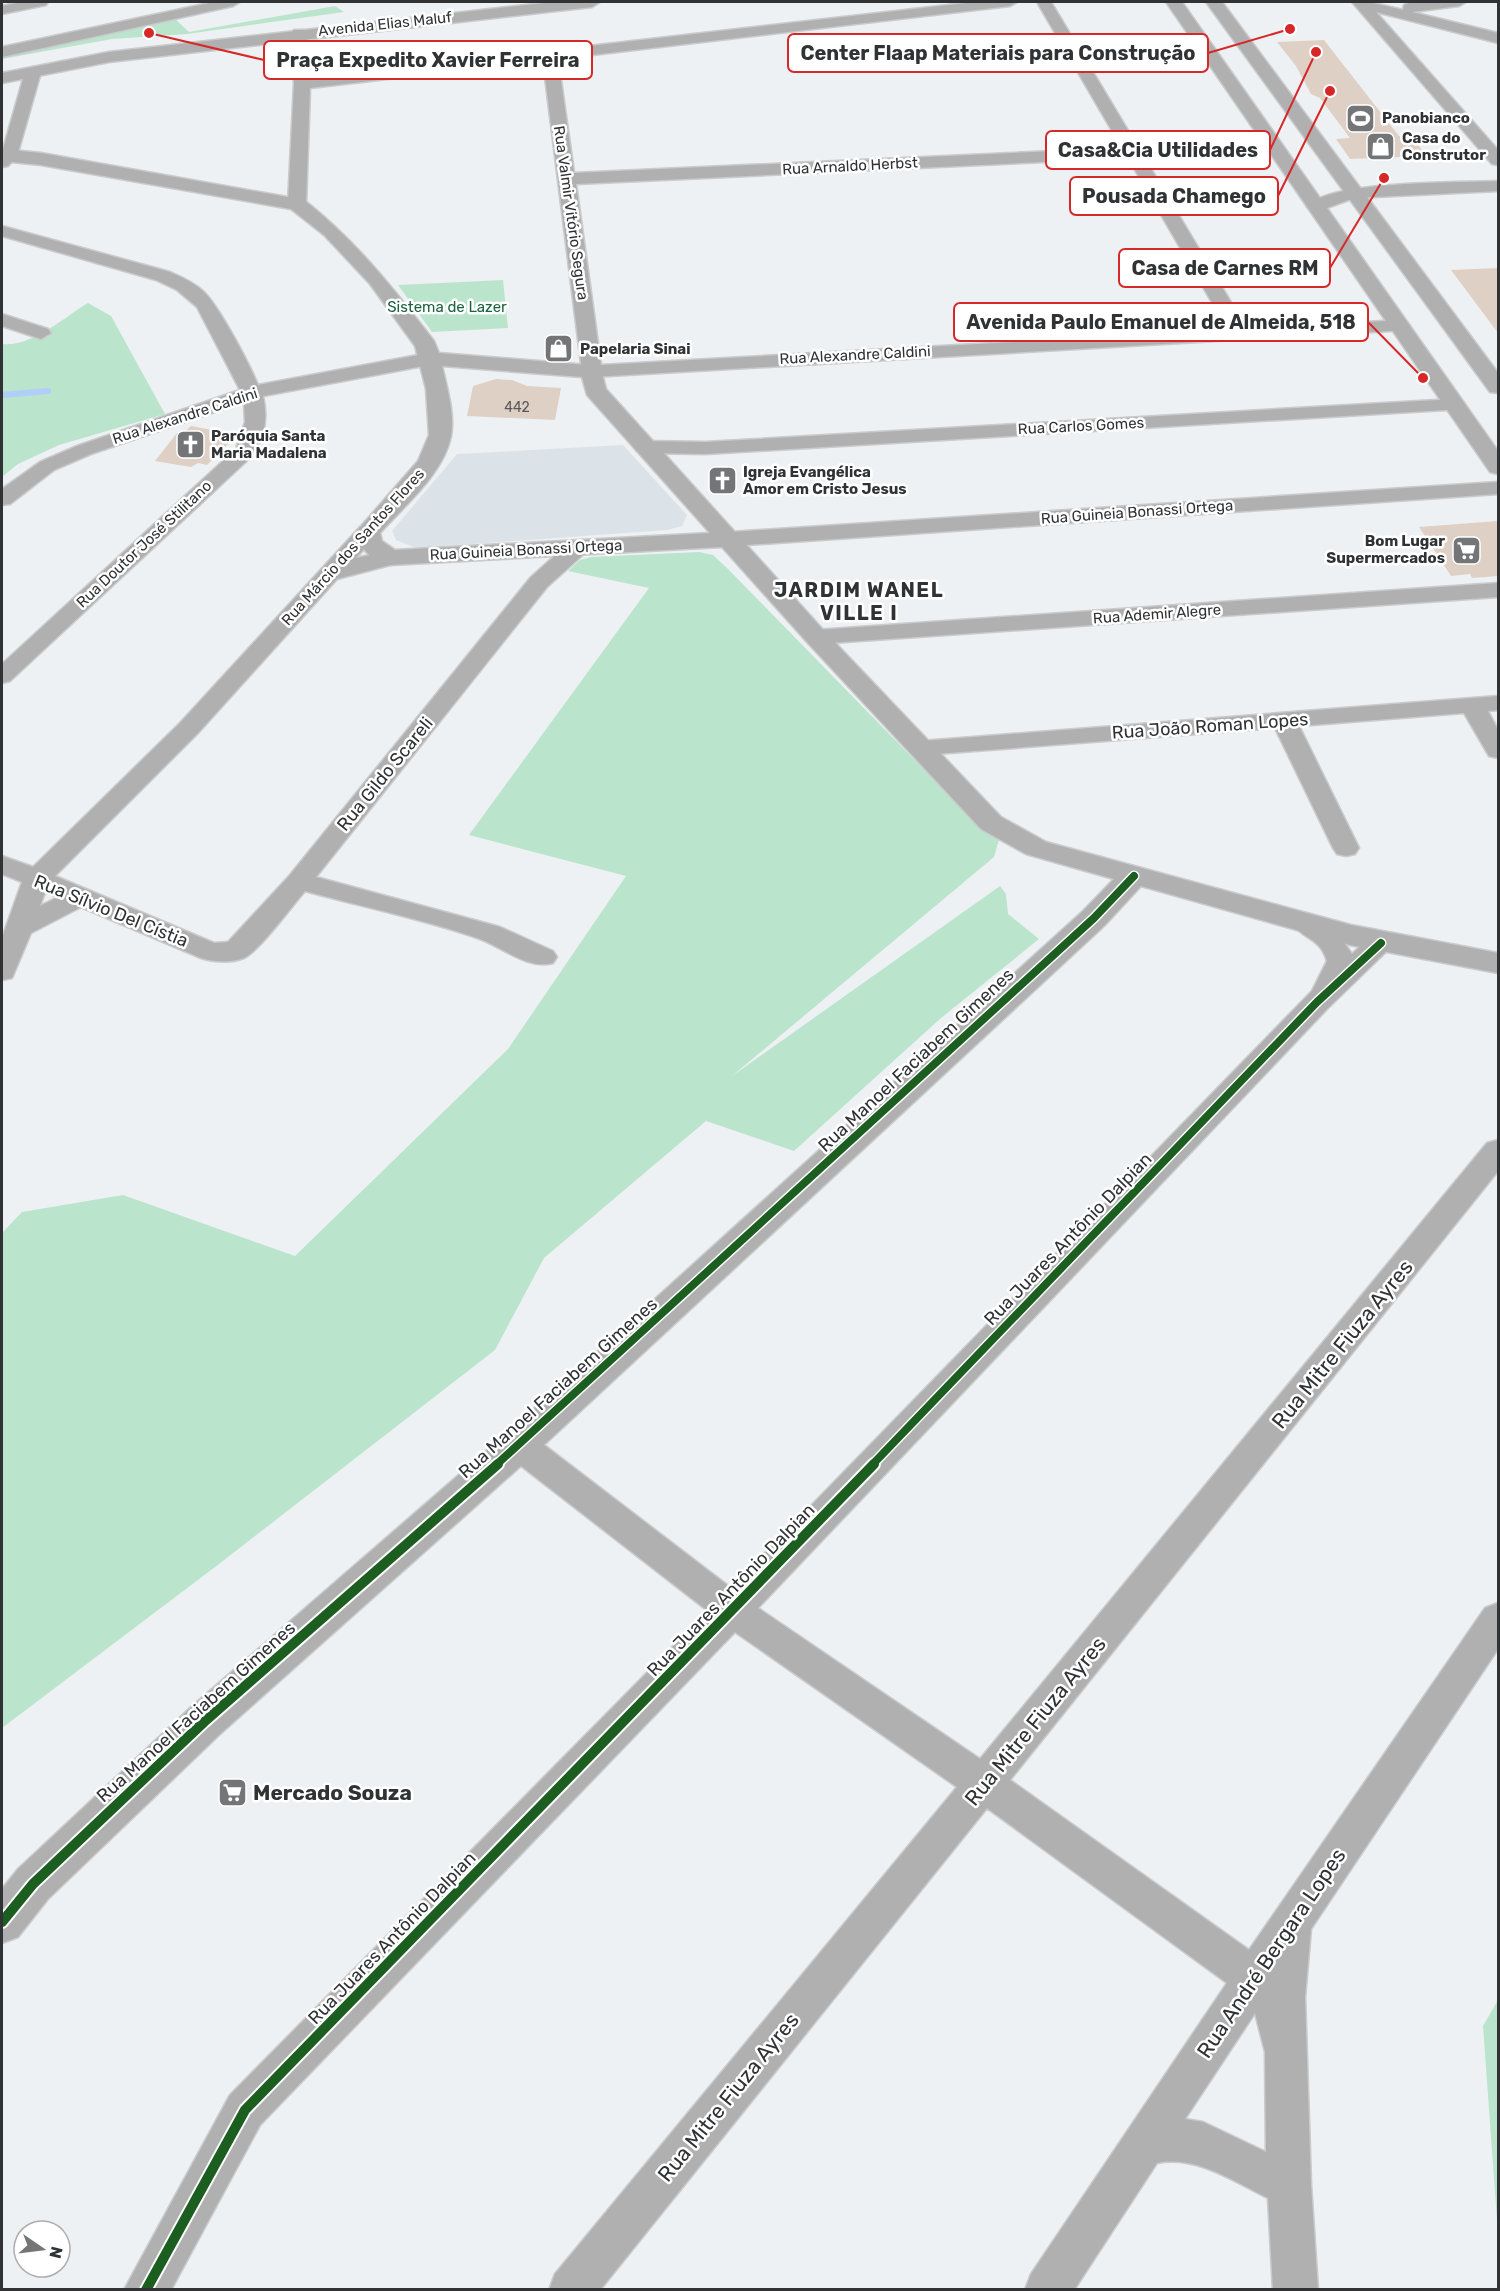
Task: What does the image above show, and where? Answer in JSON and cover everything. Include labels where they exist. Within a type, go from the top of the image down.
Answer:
[{"type":"main road","name":"Avenida Elias Maluf","points":[[2,66],[76,51],[518,2]]},
{"type":"main road","name":"Avenida Elias Maluf","points":[[2,78],[109,57],[299,33],[592,2]]},
{"type":"main road","points":[[1174,2],[1498,467]]},
{"type":"main road","points":[[1214,2],[1498,387]]},
{"type":"main road","points":[[275,28],[299,33]]},
{"type":"street","points":[[2,10],[41,2]]},
{"type":"street","points":[[2,52],[234,2]]},
{"type":"street","points":[[302,84],[1010,2]]},
{"type":"street","points":[[1044,2],[1240,334]]},
{"type":"street","points":[[1392,11],[1459,2]]},
{"type":"street","points":[[1360,3],[1498,38]]},
{"type":"street","points":[[1360,3],[1498,160]]},
{"type":"street","points":[[1382,28],[1427,19]]},
{"type":"street","points":[[299,33],[305,210]]},
{"type":"street","name":"Rua Valmir Vitório Segura","points":[[550,55],[592,371]]},
{"type":"street","points":[[4,158],[33,72]]},
{"type":"street","points":[[1470,128],[1489,126]]},
{"type":"street","name":"Rua Arnaldo Herbst","points":[[566,179],[1133,153]]},
{"type":"street","name":"Rua Márcio dos Santos Flores","points":[[2,971],[36,880],[189,728],[368,532],[429,463],[440,435],[436,388],[426,346],[377,280],[331,231],[305,210],[153,177],[4,158]]},
{"type":"street","points":[[1316,207],[1329,199],[1354,193],[1498,186]]},
{"type":"street","name":"Rua Doutor José Stilitano","points":[[2,231],[163,276],[185,285],[202,301],[253,392],[255,435],[245,452],[2,676]]},
{"type":"street","points":[[2,320],[41,333]]},
{"type":"street","name":"Rua Alexandre Caldini","points":[[2,499],[47,466],[84,450],[253,392],[429,359],[592,371],[1400,326]]},
{"type":"street","name":"Rua Alexandre Caldini","points":[[436,388],[449,372],[464,365],[489,362]]},
{"type":"street","points":[[592,371],[595,390],[644,447],[730,539],[816,637],[991,823],[1086,879],[1098,900],[1094,918]]},
{"type":"street","name":"Rua Carlos Gomes","points":[[644,447],[706,448],[1455,405]]},
{"type":"street","name":"Rua Carlos Gomes","points":[[668,473],[668,466],[680,455],[706,448]]},
{"type":"street","name":"Rua Guineia Bonassi Ortega","points":[[326,577],[352,566],[390,558],[730,539],[1498,488]]},
{"type":"street","name":"Rua Guineia Bonassi Ortega","points":[[662,543],[692,532],[701,526],[706,513]]},
{"type":"street","points":[[368,532],[371,544],[390,558]]},
{"type":"street","points":[[756,568],[753,556],[756,549],[776,536]]},
{"type":"street","name":"Rua Gildo Scareli","points":[[222,954],[235,951],[246,942],[299,881],[539,582],[578,548]]},
{"type":"street","points":[[518,551],[532,560],[539,582]]},
{"type":"street","name":"Rua Ademir Alegre","points":[[816,637],[1498,590]]},
{"type":"street","name":"Rua João Roman Lopes","points":[[922,748],[1498,703]]},
{"type":"street","points":[[1472,705],[1498,751]]},
{"type":"street","points":[[1284,720],[1346,848]]},
{"type":"street","points":[[1036,848],[1306,923],[1345,948],[1381,943],[1498,963]]},
{"type":"street","name":"Rua Sílvio Del Cístia","points":[[2,864],[78,898],[222,954]]},
{"type":"street","name":"Rua Manoel Faciabem Gimenes","points":[[2,1922],[17,1897],[204,1722],[519,1445],[1094,918],[1134,876]]},
{"type":"street","points":[[299,881],[490,933],[543,957]]},
{"type":"street","points":[[19,928],[78,898]]},
{"type":"street","name":"Rua Juares Antônio Dalpian","points":[[146,2289],[245,2110],[734,1610],[1317,1002],[1381,943]]},
{"type":"street","name":"Rua Juares Antônio Dalpian","points":[[1317,1002],[1345,948]]},
{"type":"street","name":"Rua Mitre Fiuza Ayres","points":[[571,2289],[1498,1151]]},
{"type":"street","points":[[519,1445],[734,1610],[983,1784],[1254,1978],[1266,1990],[1276,2007],[1285,2051]]},
{"type":"street","name":"Rua André Bergara Lopes","points":[[1047,2289],[1292,1921],[1498,1619]]},
{"type":"street","points":[[1292,1921],[1284,1997],[1289,2185],[1296,2289]]},
{"type":"street","points":[[1144,2144],[1173,2138],[1203,2144],[1289,2185]]},
{"type":"shaded area","points":[[623,445],[687,515],[682,526],[667,530],[416,548],[396,540],[392,531],[457,454]]},
{"type":"green space","points":[[335,6],[344,12],[187,34],[112,39],[2,59],[2,55],[174,18],[189,32]]},
{"type":"green space","name":"Sistema de Lazer","points":[[503,280],[508,328],[432,332],[398,285]]},
{"type":"green space","points":[[88,303],[111,316],[165,414],[59,445],[18,464],[2,477],[2,344],[13,344],[36,336]]},
{"type":"green space","points":[[699,552],[713,555],[728,569],[984,831],[999,840],[994,857],[732,1076],[1000,886],[1006,894],[1008,914],[1039,939],[941,1018],[794,1151],[706,1121],[544,1258],[495,1350],[219,1564],[2,1728],[2,1233],[22,1212],[123,1195],[295,1256],[508,1049],[626,876],[469,835],[649,588],[568,571],[580,560],[591,557]]},
{"type":"green space","points":[[1498,2000],[1498,2234],[1483,2026]]},
{"type":"building","points":[[1324,40],[1399,136],[1412,136],[1426,156],[1350,159],[1336,139],[1350,138],[1320,98],[1311,94],[1296,66],[1277,42]]},
{"type":"building","points":[[1498,268],[1498,333],[1451,270]]},
{"type":"building","points":[[496,379],[512,380],[527,386],[561,388],[555,420],[467,416],[473,386]]},
{"type":"building","name":"Paróquia Santa Maria Madalena","points":[[191,426],[228,433],[219,441],[231,441],[207,465],[198,463],[191,467],[155,461],[177,433],[183,433]]},
{"type":"building","name":"Bom Lugar Supermercados","points":[[1498,521],[1498,576],[1472,578],[1470,574],[1451,576],[1419,527]]},
{"type":"waterway","points":[[2,395],[48,391]]},
{"type":"cycle path","points":[[2,1922],[33,1884],[204,1722],[519,1445],[1094,918],[1134,876]]},
{"type":"cycle path","points":[[146,2290],[245,2110],[733,1610],[1317,1002],[1381,943]]},
{"type":"place","name":"Center Flaap Materiais para Construção","points":[[1290,29]]},
{"type":"place","name":"Praça Expedito Xavier Ferreira","points":[[149,33]]},
{"type":"place","name":"Casa&Cia Utilidades","points":[[1316,52]]},
{"type":"place","name":"Pousada Chamego","points":[[1330,91]]},
{"type":"place","name":"Panobianco","points":[[1361,118]]},
{"type":"place","name":"Casa do Construtor","points":[[1381,147]]},
{"type":"place","name":"Casa de Carnes RM","points":[[1384,178]]},
{"type":"place","name":"Papelaria Sinai","points":[[559,349]]},
{"type":"place","name":"Avenida Paulo Emanuel de Almeida, 518","points":[[1423,378]]},
{"type":"place","name":"Paróquia Santa Maria Madalena","points":[[190,445]]},
{"type":"place","name":"Igreja Evangélica Amor em Cristo Jesus","points":[[722,481]]},
{"type":"place","name":"Bom Lugar Supermercados","points":[[1466,550]]},
{"type":"place","name":"Mercado Souza","points":[[232,1792]]},
{"type":"district","name":"JARDIM WANEL VILLE I","points":[[859,602]]}]
